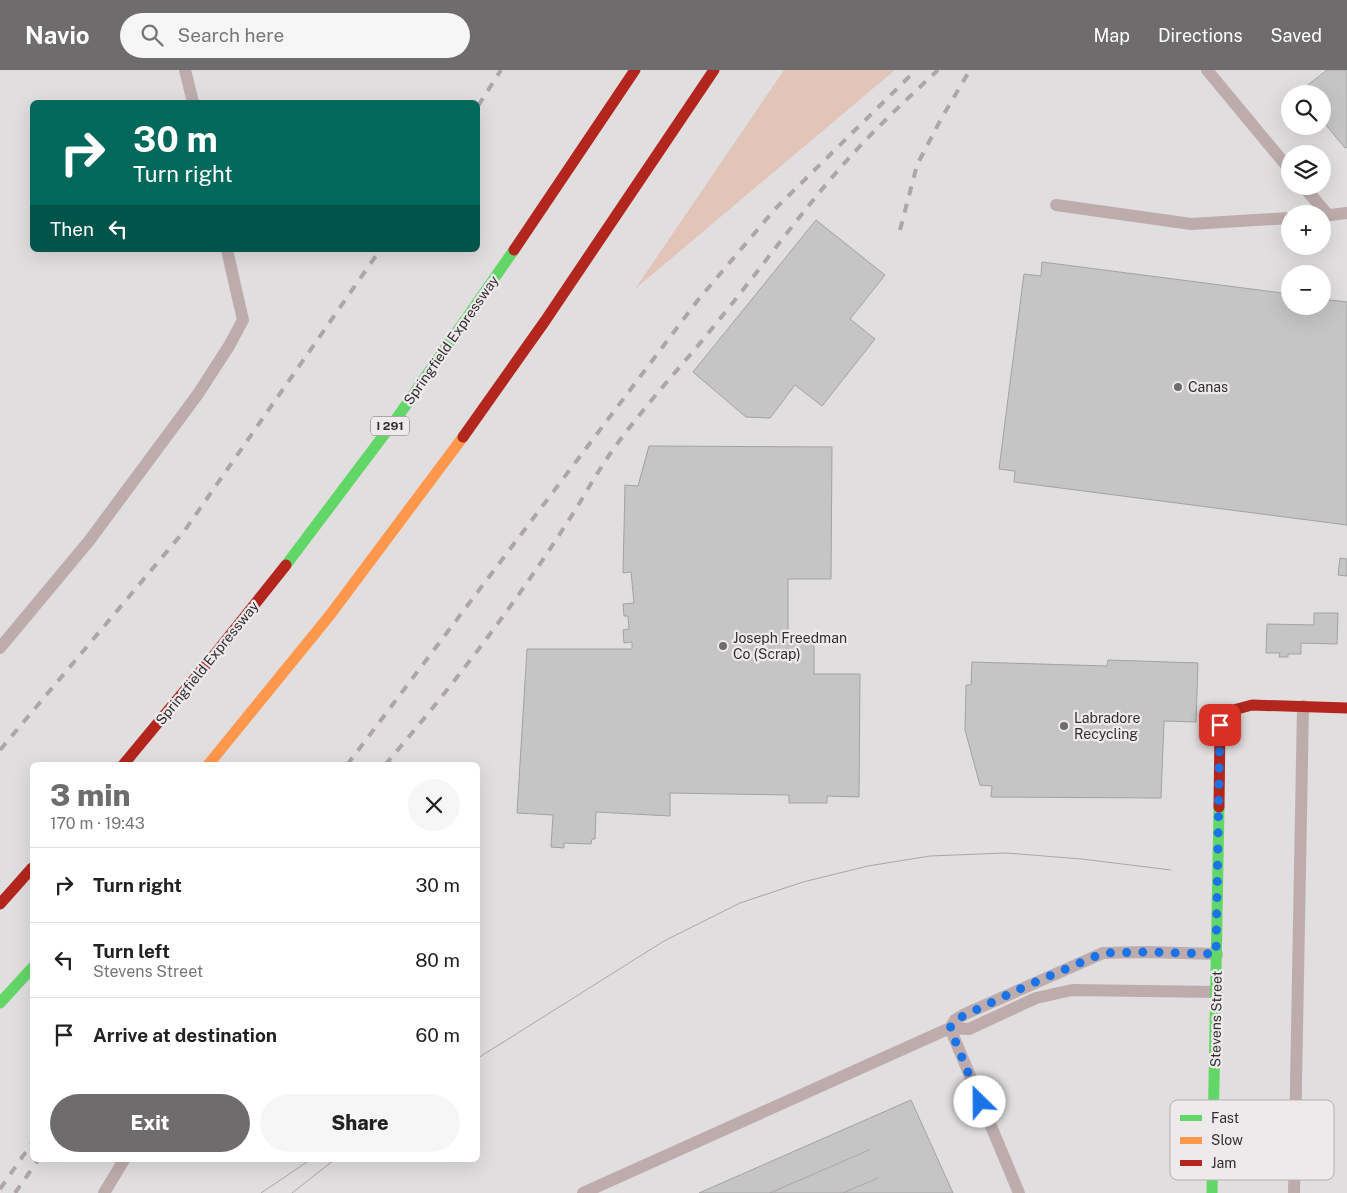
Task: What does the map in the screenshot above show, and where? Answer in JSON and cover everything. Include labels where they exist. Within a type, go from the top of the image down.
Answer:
[{"type":"main road","name":"Springfield Expressway","points":[[125,762],[242,620],[368,457],[473,309],[635,70]]},
{"type":"main road","points":[[210,762],[317,632],[454,450],[714,70]]},
{"type":"main road","name":"Stevens Street","points":[[1214,1100],[1220,725],[1226,712],[1252,705],[1303,706]]},
{"type":"main road","points":[[1303,706],[1347,708]]},
{"type":"main road","points":[[0,904],[30,870]]},
{"type":"main road","points":[[0,1004],[30,970]]},
{"type":"main road","name":"Stevens Street","points":[[1212,1180],[1212,1193]]},
{"type":"lane","points":[[185,70],[192,100]]},
{"type":"lane","points":[[1206,70],[1281,159]]},
{"type":"lane","points":[[1056,205],[1190,224],[1281,219]]},
{"type":"lane","points":[[1331,215],[1347,213]]},
{"type":"lane","points":[[0,648],[89,541],[198,394],[229,346],[243,320],[227,252]]},
{"type":"lane","points":[[1296,1100],[1303,706]]},
{"type":"lane","points":[[950,1028],[955,1020],[965,1014],[1103,953],[1216,954]]},
{"type":"lane","points":[[583,1193],[950,1028],[969,1029],[1036,998],[1072,990],[1217,992]]},
{"type":"lane","points":[[950,1028],[1019,1193]]},
{"type":"lane","points":[[104,1193],[123,1162]]},
{"type":"lane","points":[[1294,1180],[1294,1193]]},
{"type":"shaded area","points":[[784,70],[895,70],[635,289]]},
{"type":"building","points":[[1327,70],[1347,70],[1347,147],[1345,148],[1331,131],[1331,85],[1308,85]]},
{"type":"building","points":[[816,220],[885,275],[850,319],[875,339],[822,406],[795,385],[770,418],[746,417],[693,372]]},
{"type":"building","name":"Canas","points":[[1042,262],[1281,293],[1281,315],[1331,315],[1331,300],[1347,302],[1347,525],[1014,482],[1015,471],[999,469],[1024,274],[1041,276]]},
{"type":"building","name":"Joseph Freedman Co (Scrap)","points":[[649,446],[832,447],[831,579],[788,579],[788,635],[814,636],[814,674],[860,674],[859,797],[827,796],[827,803],[789,803],[789,795],[670,793],[670,816],[596,812],[595,839],[592,839],[591,844],[564,843],[564,848],[551,847],[553,815],[517,813],[527,649],[632,649],[632,642],[624,643],[623,630],[629,629],[628,616],[624,616],[623,604],[634,603],[631,572],[623,573],[625,485],[638,486]]},
{"type":"building","points":[[1340,558],[1347,559],[1347,576],[1338,575]]},
{"type":"building","points":[[1314,613],[1338,613],[1337,644],[1301,643],[1301,654],[1288,654],[1288,657],[1279,657],[1280,653],[1266,653],[1267,624],[1314,625]]},
{"type":"building","name":"Labradore Recycling","points":[[1108,660],[1198,663],[1196,722],[1164,721],[1161,798],[991,797],[992,786],[980,785],[965,730],[966,685],[971,685],[972,662],[1107,666]]},
{"type":"building","points":[[911,1100],[953,1193],[699,1193]]},
{"type":"tram line","points":[[480,1057],[664,941],[740,903],[803,882],[868,866],[930,856],[1006,853],[1082,859],[1171,870]]},
{"type":"tram line","points":[[770,1193],[869,1150]]},
{"type":"tram line","points":[[261,1193],[307,1162]]},
{"type":"tram line","points":[[292,1193],[331,1162]]},
{"type":"tram line","points":[[843,1193],[878,1178]]},
{"type":"railway","points":[[480,103],[501,70]]},
{"type":"railway","points":[[349,762],[698,300],[775,209],[916,70]]},
{"type":"railway","points":[[387,762],[456,678],[501,618],[571,517],[610,454],[637,418],[739,295],[832,177],[871,135],[938,70]]},
{"type":"railway","points":[[900,230],[917,165],[970,70]]},
{"type":"railway","points":[[0,750],[185,530],[379,252]]},
{"type":"railway","points":[[0,1189],[30,1146]]},
{"type":"railway","points":[[15,1193],[37,1162]]},
{"type":"traffic: fast","points":[[286,565],[399,415],[514,250]]},
{"type":"traffic: fast","points":[[1214,1100],[1219,807]]},
{"type":"traffic: fast","points":[[0,1003],[30,970]]},
{"type":"traffic: fast","points":[[1212,1180],[1212,1193]]},
{"type":"traffic: slow","points":[[210,762],[330,615],[463,437]]},
{"type":"traffic: jam","points":[[514,250],[635,70]]},
{"type":"traffic: jam","points":[[463,437],[545,321],[714,70]]},
{"type":"traffic: jam","points":[[125,762],[286,565]]},
{"type":"traffic: jam","points":[[1219,807],[1220,725],[1226,712],[1252,705],[1347,708]]},
{"type":"traffic: jam","points":[[0,904],[30,870]]},
{"type":"place","name":"Canas","points":[[1178,387]]},
{"type":"place","name":"Joseph Freedman Co (Scrap)","points":[[723,646]]},
{"type":"place","name":"Labradore Recycling","points":[[1064,726]]},
{"type":"route","points":[[980,1102],[950,1028],[955,1020],[1024,987],[1103,953],[1216,954],[1220,725]]}]
